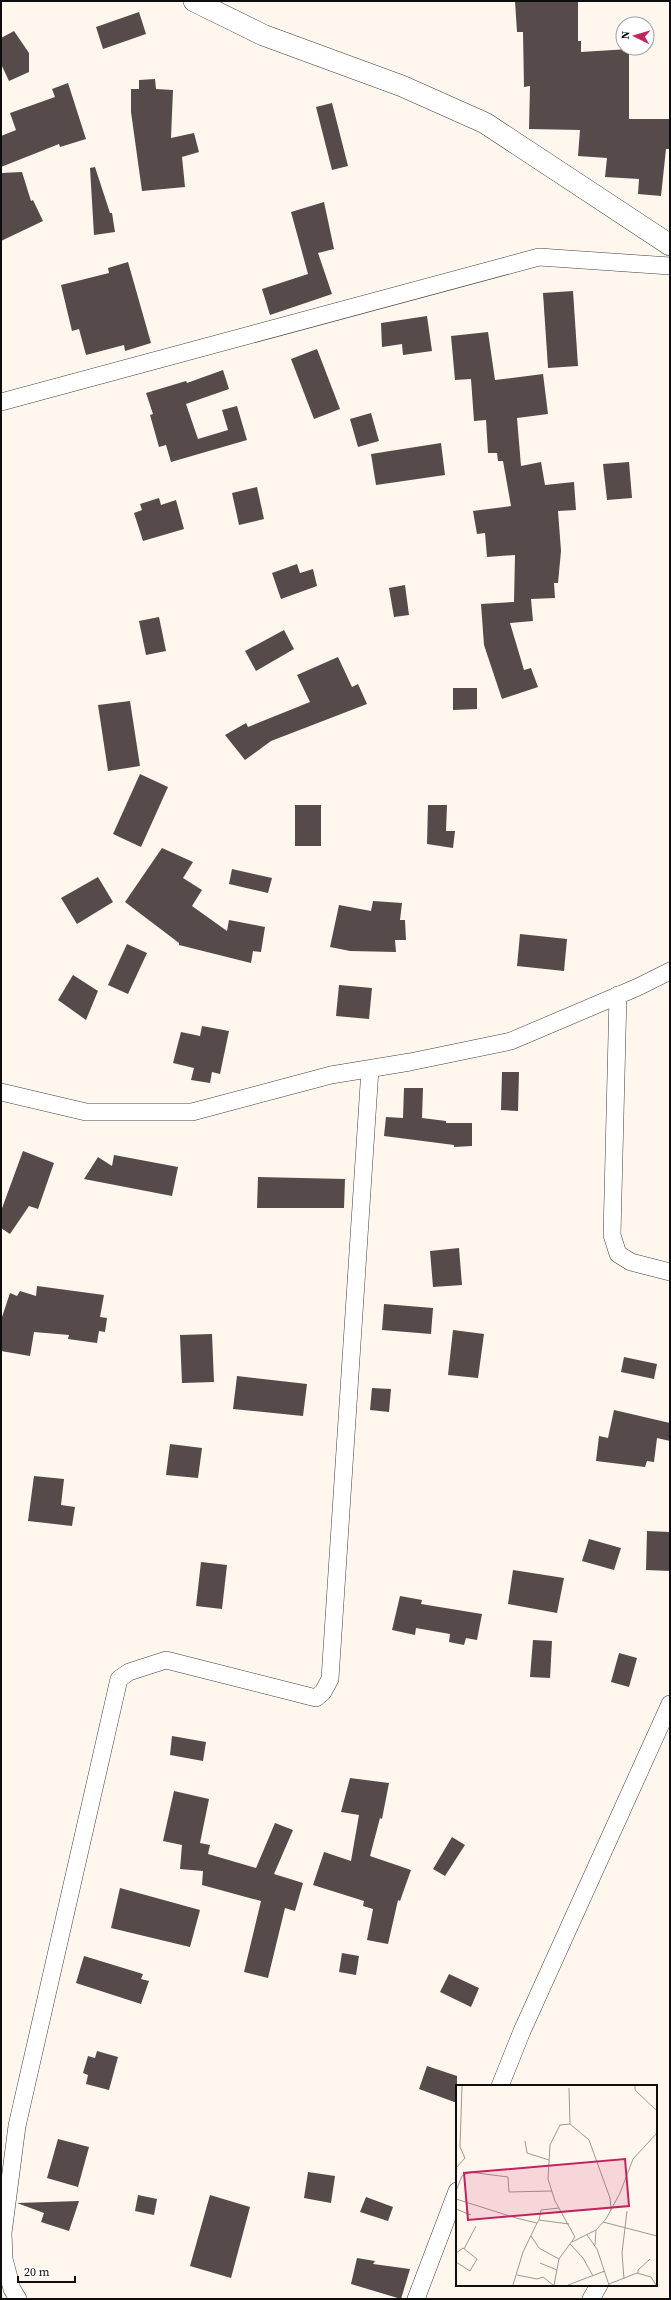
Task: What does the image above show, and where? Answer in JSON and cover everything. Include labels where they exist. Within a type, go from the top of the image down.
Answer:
[{"type":"street","points":[[194,1],[263,35],[402,86],[485,123],[670,246]]},
{"type":"street","points":[[1,402],[539,257],[670,266]]},
{"type":"street","points":[[1,1092],[86,1112],[192,1112],[331,1076],[511,1041],[670,971]]},
{"type":"street","points":[[618,995],[612,1235],[618,1254],[630,1262],[670,1272]]},
{"type":"street","points":[[18,2299],[12,2289],[4,2259],[3,2233],[17,2126],[119,1678],[129,1672],[166,1660],[316,1698],[323,1692],[330,1680],[370,1069]]},
{"type":"street","points":[[500,2085],[522,2031],[670,1704]]},
{"type":"street","points":[[416,2299],[456,2194]]},
{"type":"street","points":[[591,2299],[598,2286]]},
{"type":"building","points":[[515,1],[578,2],[578,41],[581,41],[581,52],[615,50],[615,56],[629,56],[629,119],[670,119],[670,149],[666,149],[661,196],[638,194],[639,179],[605,177],[607,158],[578,156],[580,130],[529,129],[530,86],[524,87],[523,32],[517,32]]},
{"type":"building","points":[[139,12],[146,34],[103,49],[96,27]]},
{"type":"building","points":[[14,31],[29,53],[29,72],[9,81],[1,64],[1,38]]},
{"type":"building","points":[[155,79],[156,89],[173,90],[171,138],[194,133],[199,152],[182,157],[185,187],[142,191],[131,112],[131,89],[139,89],[139,80]]},
{"type":"building","points":[[68,83],[86,139],[60,147],[59,144],[1,167],[1,136],[16,130],[10,113],[55,97],[52,89]]},
{"type":"building","points":[[332,103],[348,166],[332,170],[316,107]]},
{"type":"building","points":[[95,167],[110,213],[112,213],[115,232],[94,235],[90,168]]},
{"type":"building","points":[[22,172],[31,201],[33,200],[43,221],[1,241],[1,173]]},
{"type":"building","points":[[324,202],[334,249],[318,253],[332,294],[270,315],[262,289],[308,274],[291,212]]},
{"type":"building","points":[[128,262],[151,343],[125,351],[124,345],[86,355],[79,329],[72,331],[61,285],[109,273],[108,268]]},
{"type":"building","points":[[573,291],[578,366],[548,368],[543,293]]},
{"type":"building","points":[[427,316],[432,351],[403,355],[402,344],[382,347],[381,323]]},
{"type":"building","points":[[488,332],[495,380],[543,374],[548,414],[517,418],[521,466],[541,462],[545,485],[574,482],[576,510],[558,511],[561,551],[558,583],[554,583],[555,598],[531,599],[533,621],[510,623],[524,670],[531,668],[538,687],[502,699],[484,645],[481,604],[514,602],[515,555],[487,557],[485,533],[477,534],[473,511],[511,506],[503,461],[498,461],[497,453],[488,453],[486,420],[474,421],[471,379],[455,380],[451,336]]},
{"type":"building","points":[[317,349],[340,409],[314,419],[291,359]]},
{"type":"building","points":[[223,370],[229,389],[186,404],[198,439],[228,430],[222,410],[237,406],[247,440],[171,462],[166,445],[159,447],[150,415],[153,414],[146,393],[186,381],[187,383]]},
{"type":"building","points":[[371,413],[379,441],[358,447],[350,419]]},
{"type":"building","points":[[441,443],[445,475],[376,485],[371,454]]},
{"type":"building","points":[[629,462],[632,498],[607,500],[603,464]]},
{"type":"building","points":[[257,487],[264,519],[239,525],[232,493]]},
{"type":"building","points":[[159,498],[161,505],[176,500],[184,529],[143,541],[134,513],[142,510],[140,504]]},
{"type":"building","points":[[297,564],[300,573],[313,569],[317,586],[281,599],[272,573]]},
{"type":"building","points":[[405,585],[409,615],[394,617],[389,588]]},
{"type":"building","points":[[159,617],[166,651],[146,655],[139,621]]},
{"type":"building","points":[[284,630],[294,649],[256,671],[245,651]]},
{"type":"building","points":[[338,657],[352,687],[358,684],[367,704],[271,741],[245,760],[225,735],[246,723],[248,727],[310,702],[297,675]]},
{"type":"building","points":[[453,688],[477,688],[477,709],[453,710]]},
{"type":"building","points":[[130,701],[140,766],[108,771],[98,705]]},
{"type":"building","points":[[140,774],[168,787],[141,847],[113,834]]},
{"type":"building","points":[[295,805],[321,805],[321,846],[295,846]]},
{"type":"building","points":[[428,805],[447,805],[446,831],[455,831],[453,848],[427,844]]},
{"type":"building","points":[[162,848],[193,862],[183,878],[202,890],[192,906],[227,931],[229,920],[265,927],[261,952],[253,951],[251,963],[179,945],[179,943],[125,902]]},
{"type":"building","points":[[232,869],[272,878],[268,893],[229,884]]},
{"type":"building","points":[[98,877],[113,902],[77,924],[61,898]]},
{"type":"building","points":[[373,901],[402,903],[400,920],[405,920],[406,940],[395,940],[396,952],[350,951],[330,947],[339,905],[371,911]]},
{"type":"building","points":[[520,934],[567,939],[564,971],[517,966]]},
{"type":"building","points":[[127,944],[147,953],[128,994],[108,985]]},
{"type":"building","points":[[73,975],[98,991],[86,1020],[58,1000]]},
{"type":"building","points":[[339,985],[372,988],[369,1019],[336,1016]]},
{"type":"building","points":[[202,1026],[229,1031],[220,1074],[212,1072],[210,1083],[191,1080],[194,1068],[173,1063],[181,1032],[200,1036]]},
{"type":"building","points":[[502,1072],[519,1072],[518,1111],[501,1110]]},
{"type":"building","points":[[404,1088],[423,1088],[422,1118],[446,1121],[446,1123],[472,1123],[472,1146],[454,1147],[454,1145],[384,1136],[386,1117],[403,1118]]},
{"type":"building","points":[[23,1151],[54,1163],[38,1209],[29,1206],[10,1234],[1,1228],[1,1211]]},
{"type":"building","points":[[114,1155],[178,1167],[172,1196],[84,1179],[98,1157],[112,1166]]},
{"type":"building","points":[[258,1177],[345,1179],[344,1208],[257,1208]]},
{"type":"building","points":[[459,1248],[462,1285],[433,1287],[430,1251]]},
{"type":"building","points":[[37,1286],[104,1295],[100,1317],[107,1318],[105,1332],[99,1331],[97,1343],[68,1339],[69,1335],[34,1332],[30,1356],[1,1351],[1,1320],[10,1293],[17,1296],[20,1291],[36,1296]]},
{"type":"building","points":[[384,1304],[433,1308],[431,1334],[382,1330]]},
{"type":"building","points":[[453,1330],[484,1334],[478,1378],[448,1375]]},
{"type":"building","points":[[212,1334],[214,1382],[182,1383],[180,1335]]},
{"type":"building","points":[[624,1357],[657,1364],[654,1379],[621,1372]]},
{"type":"building","points":[[237,1376],[307,1384],[303,1416],[233,1409]]},
{"type":"building","points":[[372,1388],[391,1389],[389,1412],[370,1410]]},
{"type":"building","points":[[614,1410],[670,1423],[670,1441],[657,1438],[654,1462],[647,1461],[645,1467],[596,1461],[599,1436],[608,1438]]},
{"type":"building","points":[[170,1444],[202,1448],[198,1478],[166,1475]]},
{"type":"building","points":[[34,1476],[64,1479],[61,1505],[75,1507],[72,1526],[28,1521]]},
{"type":"building","points":[[647,1531],[670,1532],[670,1571],[646,1570]]},
{"type":"building","points":[[589,1539],[621,1548],[614,1570],[582,1561]]},
{"type":"building","points":[[201,1562],[227,1565],[222,1609],[196,1606]]},
{"type":"building","points":[[513,1570],[564,1578],[557,1613],[508,1604]]},
{"type":"building","points":[[400,1596],[422,1600],[421,1604],[482,1614],[477,1640],[466,1638],[464,1645],[449,1642],[450,1634],[416,1628],[415,1635],[392,1630]]},
{"type":"building","points":[[533,1640],[552,1641],[550,1678],[530,1677]]},
{"type":"building","points":[[619,1653],[637,1658],[629,1687],[611,1682]]},
{"type":"building","points":[[172,1736],[206,1742],[203,1761],[170,1755]]},
{"type":"building","points":[[350,1778],[389,1783],[382,1819],[380,1818],[370,1856],[411,1870],[400,1901],[398,1900],[388,1944],[367,1940],[373,1909],[363,1906],[364,1901],[313,1885],[324,1852],[351,1861],[359,1815],[341,1812]]},
{"type":"building","points":[[174,1791],[209,1799],[200,1843],[210,1845],[208,1854],[256,1868],[275,1823],[293,1830],[274,1874],[303,1883],[295,1911],[285,1908],[268,1978],[244,1972],[261,1901],[202,1885],[203,1871],[180,1869],[182,1845],[163,1841]]},
{"type":"building","points":[[452,1837],[465,1845],[445,1876],[433,1869]]},
{"type":"building","points":[[120,1888],[200,1910],[190,1947],[111,1928]]},
{"type":"building","points":[[342,1953],[359,1956],[356,1975],[339,1972]]},
{"type":"building","points":[[84,1956],[143,1974],[141,1979],[149,1981],[141,2004],[76,1983]]},
{"type":"building","points":[[449,1974],[479,1988],[471,2007],[440,1992]]},
{"type":"building","points":[[97,2051],[118,2057],[109,2090],[86,2084],[88,2075],[83,2073],[88,2056],[95,2058]]},
{"type":"building","points":[[427,2066],[457,2076],[456,2103],[419,2089]]},
{"type":"building","points":[[58,2139],[89,2147],[78,2187],[47,2178]]},
{"type":"building","points":[[308,2172],[335,2176],[331,2203],[304,2198]]},
{"type":"building","points":[[138,2195],[157,2199],[154,2215],[135,2211]]},
{"type":"building","points":[[210,2195],[250,2207],[231,2278],[190,2266]]},
{"type":"building","points":[[366,2197],[393,2207],[388,2221],[360,2212]]},
{"type":"building","points":[[79,2201],[69,2231],[41,2222],[44,2213],[17,2203]]},
{"type":"building","points":[[357,2258],[375,2261],[373,2264],[410,2269],[401,2299],[351,2284]]}]
